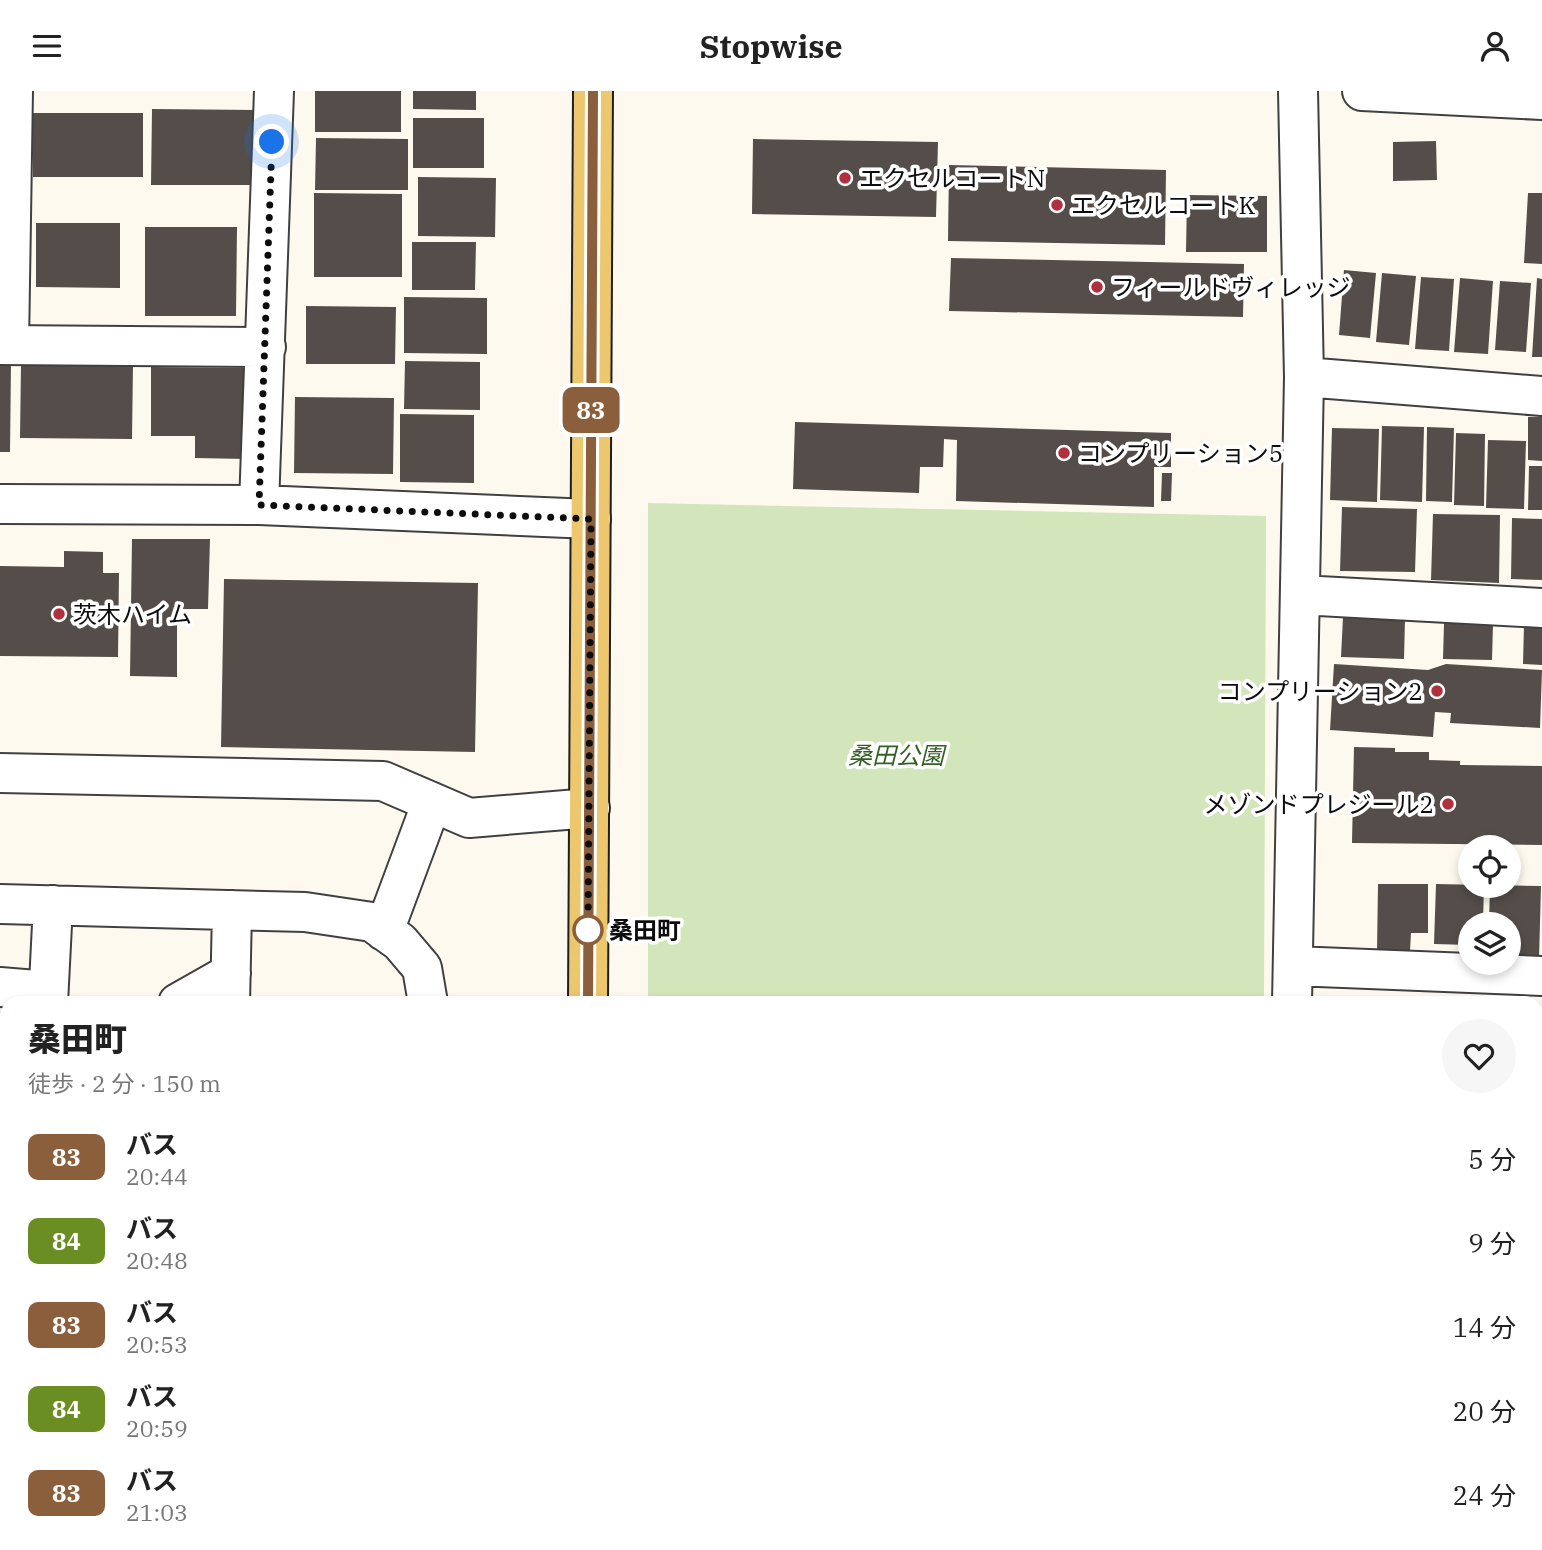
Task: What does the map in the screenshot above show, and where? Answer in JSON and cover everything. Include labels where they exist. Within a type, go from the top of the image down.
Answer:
[{"type":"main road","points":[[588,996],[593,91]]},
{"type":"street","points":[[13,91],[5,345],[266,347]]},
{"type":"street","points":[[259,505],[274,91]]},
{"type":"street","points":[[1298,91],[1304,377],[1293,984],[1542,976]]},
{"type":"street","points":[[1362,91],[1542,100]]},
{"type":"street","points":[[1304,377],[1542,395]]},
{"type":"street","points":[[0,504],[259,505],[591,519]]},
{"type":"street","points":[[1300,595],[1542,608]]},
{"type":"street","points":[[0,773],[383,781],[469,818],[590,808]]},
{"type":"street","points":[[384,931],[432,802]]},
{"type":"street","points":[[0,904],[305,912],[372,922],[400,941],[422,968],[427,996]]},
{"type":"street","points":[[48,996],[53,905]]},
{"type":"street","points":[[202,996],[230,988],[232,910]]},
{"type":"street","points":[[0,987],[43,996]]},
{"type":"green space","name":"桑田公園","points":[[648,503],[1266,516],[1264,996],[648,996]]},
{"type":"building","points":[[315,91],[401,91],[401,132],[315,132]]},
{"type":"building","points":[[413,91],[476,91],[476,110],[413,109]]},
{"type":"building","points":[[152,109],[259,110],[258,185],[151,185]]},
{"type":"building","points":[[33,113],[143,113],[143,177],[33,177]]},
{"type":"building","points":[[413,118],[484,118],[484,168],[413,168]]},
{"type":"building","points":[[316,138],[408,139],[408,190],[315,190]]},
{"type":"building","name":"エクセルコートN","points":[[753,139],[938,142],[936,217],[752,214]]},
{"type":"building","points":[[1436,141],[1437,180],[1393,181],[1393,142]]},
{"type":"building","name":"エクセルコートK","points":[[949,165],[1166,170],[1165,245],[948,241]]},
{"type":"building","points":[[418,177],[496,178],[495,237],[418,236]]},
{"type":"building","points":[[314,193],[402,194],[402,277],[314,277]]},
{"type":"building","points":[[1528,193],[1542,193],[1542,264],[1524,263]]},
{"type":"building","points":[[1187,195],[1267,196],[1267,252],[1186,252]]},
{"type":"building","points":[[36,223],[120,223],[120,288],[36,287]]},
{"type":"building","points":[[145,227],[237,227],[236,316],[145,316]]},
{"type":"building","points":[[412,242],[476,242],[475,290],[412,290]]},
{"type":"building","name":"フィールドヴィレッジ","points":[[951,258],[1244,264],[1243,317],[949,311]]},
{"type":"building","points":[[1344,270],[1376,273],[1370,338],[1339,335]]},
{"type":"building","points":[[1382,273],[1416,276],[1409,345],[1376,342]]},
{"type":"building","points":[[1421,277],[1454,279],[1449,351],[1415,349]]},
{"type":"building","points":[[1460,278],[1493,281],[1488,354],[1454,352]]},
{"type":"building","points":[[1537,278],[1542,279],[1542,357],[1532,357]]},
{"type":"building","points":[[1500,281],[1531,283],[1526,352],[1495,350]]},
{"type":"building","points":[[404,297],[487,298],[487,354],[404,353]]},
{"type":"building","points":[[306,306],[396,307],[395,364],[306,364]]},
{"type":"building","points":[[405,361],[480,362],[480,410],[404,409]]},
{"type":"building","points":[[0,362],[11,362],[10,452],[0,452]]},
{"type":"building","points":[[21,364],[133,365],[132,439],[20,438]]},
{"type":"building","points":[[151,367],[247,368],[246,459],[195,458],[195,436],[151,436]]},
{"type":"building","points":[[295,397],[394,398],[393,474],[294,473]]},
{"type":"building","points":[[400,414],[474,415],[474,483],[400,482]]},
{"type":"building","points":[[1528,417],[1542,417],[1542,461],[1528,460]]},
{"type":"building","name":"コンプリーション5","points":[[795,422],[1171,433],[1171,467],[1154,467],[1154,507],[956,501],[957,440],[944,439],[943,467],[920,467],[919,493],[793,489]]},
{"type":"building","points":[[1382,426],[1424,427],[1422,502],[1380,500]]},
{"type":"building","points":[[1427,427],[1454,428],[1452,502],[1426,501]]},
{"type":"building","points":[[1332,428],[1379,429],[1377,502],[1330,500]]},
{"type":"building","points":[[1456,433],[1485,434],[1484,506],[1454,505]]},
{"type":"building","points":[[1488,440],[1526,441],[1524,509],[1486,508]]},
{"type":"building","points":[[1529,466],[1542,466],[1542,510],[1528,510]]},
{"type":"building","points":[[1162,473],[1172,473],[1171,501],[1161,501]]},
{"type":"building","points":[[1342,507],[1417,509],[1415,572],[1340,571]]},
{"type":"building","points":[[1433,514],[1500,515],[1499,583],[1431,580]]},
{"type":"building","points":[[1512,518],[1542,519],[1542,580],[1511,579]]},
{"type":"building","points":[[132,539],[210,539],[208,609],[177,609],[177,677],[130,676]]},
{"type":"building","name":"茨木ハイム","points":[[64,551],[103,552],[103,573],[119,573],[118,657],[0,656],[0,566],[64,567]]},
{"type":"building","points":[[224,579],[478,583],[475,752],[221,747]]},
{"type":"building","points":[[1343,617],[1405,619],[1404,659],[1341,657]]},
{"type":"building","points":[[1444,623],[1493,624],[1492,660],[1443,659]]},
{"type":"building","points":[[1524,624],[1542,625],[1542,665],[1523,664]]},
{"type":"building","name":"コンプリーション2","points":[[1334,664],[1428,670],[1446,664],[1542,670],[1540,728],[1450,723],[1451,713],[1435,712],[1433,737],[1330,730]]},
{"type":"building","name":"メゾンドプレジール2","points":[[1354,747],[1395,748],[1395,752],[1429,752],[1429,760],[1460,761],[1460,765],[1542,766],[1542,845],[1521,845],[1521,835],[1458,835],[1458,844],[1352,843]]},
{"type":"building","points":[[1378,884],[1428,884],[1428,933],[1411,933],[1410,951],[1377,951]]},
{"type":"building","points":[[1436,884],[1458,884],[1458,898],[1484,898],[1483,912],[1458,912],[1458,945],[1434,944]]},
{"type":"building","points":[[1521,886],[1541,886],[1539,959],[1521,958],[1521,912],[1489,912],[1490,898],[1521,898]]},
{"type":"bus line","name":"83","points":[[588,996],[593,91]]},
{"type":"place","name":"エクセルコートN","points":[[845,178]]},
{"type":"place","name":"エクセルコートK","points":[[1057,205]]},
{"type":"place","name":"フィールドヴィレッジ","points":[[1097,287]]},
{"type":"place","name":"コンプリーション5","points":[[1064,453]]},
{"type":"place","name":"茨木ハイム","points":[[59,614]]},
{"type":"place","name":"コンプリーション2","points":[[1437,691]]},
{"type":"place","name":"メゾンドプレジール2","points":[[1448,804]]},
{"type":"place","name":"桑田町","points":[[588,930]]},
{"type":"route","points":[[272,142],[259,505],[591,519],[588,930]]}]
